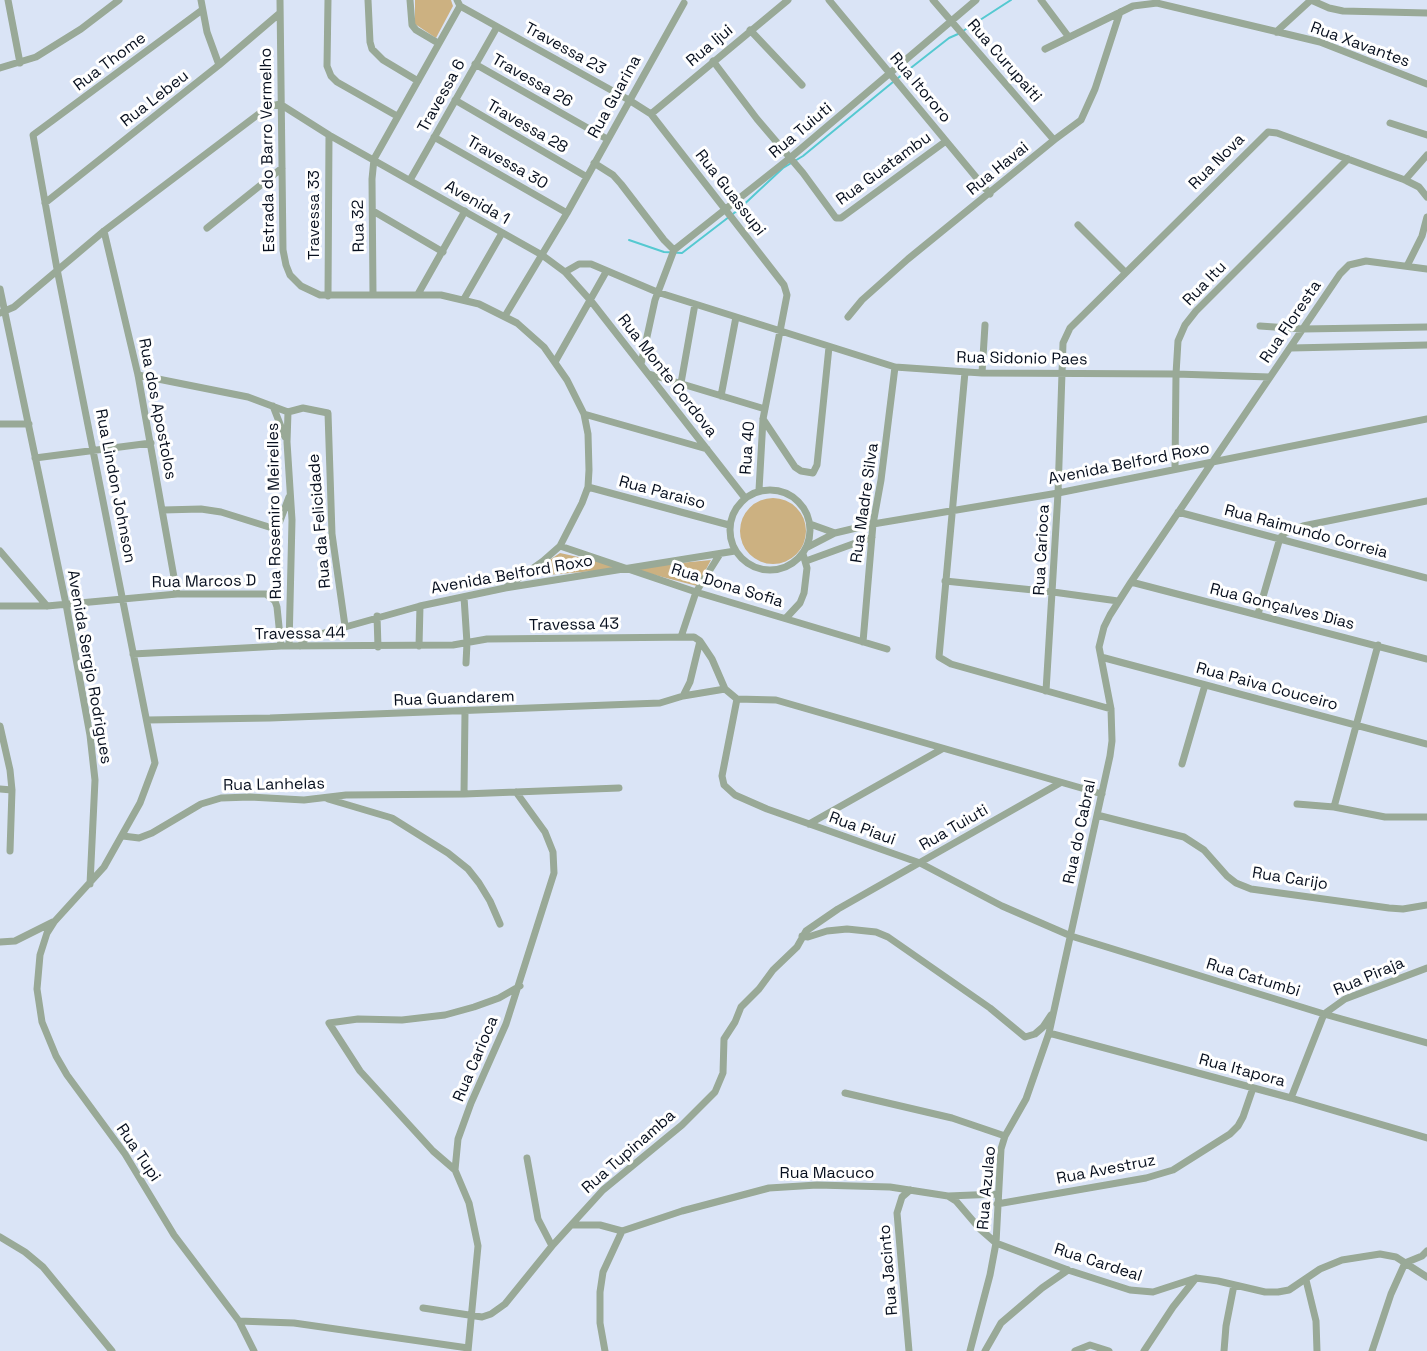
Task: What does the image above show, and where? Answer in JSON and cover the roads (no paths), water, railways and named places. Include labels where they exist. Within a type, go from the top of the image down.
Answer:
[{"type":"street","points":[[8,0],[20,63]]},
{"type":"street","points":[[0,68],[36,57],[53,47],[111,3],[119,0]]},
{"type":"street","points":[[201,0],[207,32],[219,65]]},
{"type":"street","name":"Estrada do Barro Vermelho","points":[[280,0],[283,250],[290,275],[301,286],[321,295],[452,296],[505,316],[532,335],[555,362],[584,414],[589,452],[588,487],[582,503],[560,546],[543,561],[504,588]]},
{"type":"street","points":[[328,0],[327,66],[331,76],[337,82],[397,116]]},
{"type":"street","points":[[368,0],[372,50],[383,60],[418,81]]},
{"type":"street","points":[[410,0],[412,25],[416,30],[438,43]]},
{"type":"street","name":"Rua Ijui","points":[[651,114],[788,0]]},
{"type":"street","name":"Rua Itororo","points":[[830,0],[990,194]]},
{"type":"street","name":"Rua Curupaiti","points":[[933,0],[1054,140]]},
{"type":"street","name":"Rua Tuiuti","points":[[673,253],[793,161],[894,77],[976,0]]},
{"type":"street","points":[[1041,0],[1068,36]]},
{"type":"street","points":[[1168,6],[1178,0]]},
{"type":"street","points":[[1276,32],[1311,0],[1343,11],[1427,13]]},
{"type":"street","points":[[374,159],[458,3],[497,27]]},
{"type":"street","name":"Rua Guarina","points":[[673,253],[614,175],[594,163],[684,3]]},
{"type":"street","name":"Rua Xavantes","points":[[1045,49],[1120,12],[1144,4],[1168,6],[1335,46],[1427,84]]},
{"type":"street","name":"Rua Thome","points":[[33,135],[202,10]]},
{"type":"street","name":"Rua Havai","points":[[848,317],[883,280],[941,231],[990,194],[1054,140],[1075,126],[1088,108],[1120,12]]},
{"type":"street","name":"Rua Lebeu","points":[[45,203],[219,65],[279,13]]},
{"type":"street","name":"Travessa 6","points":[[410,180],[497,27]]},
{"type":"street","name":"Travessa 23","points":[[497,27],[651,114]]},
{"type":"street","points":[[750,30],[802,85]]},
{"type":"street","points":[[713,61],[793,161]]},
{"type":"street","name":"Travessa 26","points":[[475,64],[607,139]]},
{"type":"street","name":"Travessa 28","points":[[455,100],[587,177]]},
{"type":"street","points":[[3,313],[104,231],[260,113],[280,104]]},
{"type":"street","name":"Avenida 1","points":[[280,104],[329,135],[542,255],[565,272]]},
{"type":"street","name":"Rua Guassupi","points":[[651,114],[786,289],[787,295],[779,330]]},
{"type":"street","points":[[1390,123],[1427,135]]},
{"type":"street","name":"Rua Nova","points":[[1065,338],[1070,328],[1125,272],[1268,132],[1277,133],[1405,180],[1419,187],[1427,197]]},
{"type":"street","name":"Rua Lindon Johnson","points":[[33,135],[57,269],[155,763],[147,788],[123,836]]},
{"type":"street","name":"Travessa 33","points":[[328,296],[329,135]]},
{"type":"street","name":"Travessa 30","points":[[434,137],[567,213]]},
{"type":"street","name":"Rua Guatambu","points":[[793,161],[836,219],[841,218],[946,141]]},
{"type":"street","points":[[1405,180],[1427,155]]},
{"type":"street","name":"Rua 32","points":[[373,294],[374,159]]},
{"type":"street","name":"Rua Itu","points":[[1175,468],[1178,341],[1185,325],[1196,311],[1348,159]]},
{"type":"street","points":[[505,316],[567,213],[594,163]]},
{"type":"street","points":[[207,228],[282,168]]},
{"type":"street","points":[[373,211],[443,252]]},
{"type":"street","points":[[418,294],[465,212]]},
{"type":"street","points":[[1407,266],[1422,236],[1427,217]]},
{"type":"street","points":[[1078,225],[1125,272]]},
{"type":"street","name":"Rua dos Apostolos","points":[[104,231],[152,443],[177,594]]},
{"type":"street","points":[[464,299],[502,233]]},
{"type":"street","points":[[640,364],[657,292],[673,253]]},
{"type":"street","name":"Rua Floresta","points":[[1101,636],[1118,601],[1349,265],[1366,261],[1427,269]]},
{"type":"street","name":"Rua Sidonio Paes","points":[[565,272],[579,264],[585,264],[657,292],[895,367],[982,373],[1270,377]]},
{"type":"street","name":"Rua Monte Cordova","points":[[565,272],[591,300],[745,498]]},
{"type":"street","points":[[555,362],[606,272]]},
{"type":"street","name":"Avenida Sergio Rodrigues","points":[[0,289],[3,313],[29,424],[66,604],[93,756],[95,780],[90,884]]},
{"type":"street","points":[[681,383],[695,304]]},
{"type":"street","points":[[721,396],[736,317]]},
{"type":"street","points":[[982,373],[985,325]]},
{"type":"street","points":[[1260,326],[1303,329],[1427,327]]},
{"type":"street","points":[[648,374],[765,409],[779,330]]},
{"type":"street","name":"Rua Carioca","points":[[1046,691],[1065,338]]},
{"type":"street","points":[[1291,348],[1427,345]]},
{"type":"street","points":[[763,419],[795,467],[801,471],[813,473],[817,465],[828,347]]},
{"type":"street","name":"Rua Madre Silva","points":[[863,642],[873,524],[881,480],[895,367]]},
{"type":"street","points":[[965,372],[939,655],[951,664],[1111,709]]},
{"type":"street","points":[[138,375],[248,397],[288,412]]},
{"type":"street","points":[[273,406],[287,442]]},
{"type":"street","name":"Rua da Felicidade","points":[[288,412],[303,408],[328,413],[332,534],[345,626]]},
{"type":"street","name":"Rua 40","points":[[759,490],[765,409]]},
{"type":"street","name":"Rua Rosemiro Meirelles","points":[[285,646],[292,520],[287,442],[288,412]]},
{"type":"street","points":[[584,414],[707,449]]},
{"type":"street","name":"Avenida Belford Roxo","points":[[300,646],[306,638],[377,616],[420,606],[504,588],[735,551],[743,561],[753,567],[776,570],[788,567],[835,533],[873,524],[1058,493],[1427,419]]},
{"type":"street","points":[[0,424],[29,424]]},
{"type":"street","points":[[35,458],[152,443]]},
{"type":"street","name":"Rua Paraiso","points":[[588,487],[729,525]]},
{"type":"street","points":[[735,551],[730,539],[729,525],[732,515],[745,498],[759,490],[781,490],[792,495],[800,503],[810,524],[805,555],[804,592],[800,603],[786,618]]},
{"type":"street","points":[[163,510],[185,508],[221,512],[269,527],[280,521],[290,494]]},
{"type":"street","points":[[1258,614],[1280,538],[1293,529],[1427,501]]},
{"type":"street","name":"Rua Raimundo Correia","points":[[1178,512],[1427,578]]},
{"type":"street","points":[[810,524],[835,533]]},
{"type":"street","points":[[805,555],[872,537]]},
{"type":"street","name":"Rua Dona Sofia","points":[[560,546],[696,591],[887,649]]},
{"type":"street","points":[[0,551],[47,606]]},
{"type":"street","points":[[720,555],[696,591],[681,637],[694,637],[700,641],[712,660],[724,690],[737,699],[776,700],[1102,794]]},
{"type":"street","points":[[945,581],[1118,601]]},
{"type":"street","name":"Rua Gonçalves Dias","points":[[1131,582],[1427,659]]},
{"type":"street","name":"Rua Marcos D","points":[[0,606],[47,606],[177,594],[266,594],[271,596],[277,607],[285,646]]},
{"type":"street","points":[[464,597],[466,663]]},
{"type":"street","points":[[419,646],[420,606]]},
{"type":"street","points":[[377,616],[378,647]]},
{"type":"street","name":"Rua do Cabral","points":[[1049,1033],[1112,741],[1111,709],[1101,657],[1101,636]]},
{"type":"street","name":"Travessa 43","points":[[467,643],[487,639],[681,637]]},
{"type":"street","points":[[683,696],[692,674],[700,641]]},
{"type":"street","name":"Travessa 44","points":[[133,654],[285,646],[378,647],[467,643]]},
{"type":"street","points":[[1334,807],[1378,645]]},
{"type":"street","name":"Rua Paiva Couceiro","points":[[1101,657],[1427,744]]},
{"type":"street","points":[[1182,764],[1205,685]]},
{"type":"street","points":[[683,696],[724,690]]},
{"type":"street","name":"Rua Guandarem","points":[[147,720],[182,721],[644,705],[683,696]]},
{"type":"street","name":"Rua Piaui","points":[[737,699],[722,776],[724,785],[735,795],[920,863],[1002,906],[1071,936]]},
{"type":"street","points":[[464,794],[465,712]]},
{"type":"street","points":[[0,726],[9,762],[12,790],[10,851]]},
{"type":"street","points":[[809,824],[942,748]]},
{"type":"street","name":"Rua Tuiuti","points":[[724,1039],[741,1007],[759,989],[773,970],[797,947],[802,936],[813,925],[1060,783]]},
{"type":"street","name":"Rua Lanhelas","points":[[123,836],[139,838],[152,833],[201,804],[222,798],[304,800],[346,795],[464,794],[619,788]]},
{"type":"street","points":[[0,789],[12,790]]},
{"type":"street","name":"Rua Carioca","points":[[468,1350],[478,1246],[469,1203],[455,1170],[458,1139],[520,986],[531,940],[554,873],[553,852],[545,832],[516,792]]},
{"type":"street","points":[[326,799],[392,818],[448,853],[468,869],[479,883],[500,924]]},
{"type":"street","points":[[1297,804],[1334,807],[1385,817],[1427,817]]},
{"type":"street","name":"Rua Carijo","points":[[1097,814],[1184,837],[1204,850],[1236,883],[1251,889],[1389,908],[1403,909],[1427,905]]},
{"type":"street","points":[[0,942],[15,941],[54,922],[105,867],[123,836]]},
{"type":"street","name":"Rua Tupi","points":[[54,922],[47,933],[40,955],[37,989],[42,1022],[56,1056],[138,1174],[174,1235],[239,1321],[254,1351]]},
{"type":"street","points":[[802,936],[808,937],[827,931],[847,929],[876,932],[888,937],[990,1008],[1025,1037],[1035,1034],[1043,1027],[1055,1008]]},
{"type":"street","name":"Rua Catumbi","points":[[1071,936],[1324,1014],[1427,1043]]},
{"type":"street","name":"Rua Piraja","points":[[1324,1014],[1346,999],[1427,968]]},
{"type":"street","points":[[455,1170],[433,1151],[360,1071],[329,1023],[358,1019],[402,1020],[445,1015],[499,998],[520,986]]},
{"type":"street","points":[[1292,1098],[1324,1014]]},
{"type":"street","name":"Rua Itapora","points":[[1049,1033],[1292,1098],[1427,1138]]},
{"type":"street","name":"Rua Azulao","points":[[970,1351],[990,1275],[996,1242],[999,1160],[1005,1136],[1026,1098],[1049,1033]]},
{"type":"street","name":"Rua Tupinamba","points":[[472,1315],[482,1317],[491,1314],[505,1304],[552,1246],[603,1190],[688,1119],[715,1092],[723,1072],[724,1039]]},
{"type":"street","name":"Rua Avestruz","points":[[997,1204],[1146,1178],[1173,1170],[1230,1134],[1238,1126],[1253,1088]]},
{"type":"street","points":[[845,1092],[952,1118],[1005,1136]]},
{"type":"street","points":[[527,1158],[538,1219],[552,1246]]},
{"type":"street","name":"Rua Macuco","points":[[622,1231],[682,1211],[769,1188],[817,1185],[890,1187],[948,1196],[998,1194]]},
{"type":"street","name":"Rua Jacinto","points":[[909,1351],[897,1213],[902,1197],[910,1190]]},
{"type":"street","points":[[948,1196],[996,1242]]},
{"type":"street","points":[[572,1225],[600,1225],[622,1231],[603,1272],[600,1292],[600,1323],[605,1351]]},
{"type":"street","points":[[0,1237],[25,1252],[43,1267],[112,1351]]},
{"type":"street","name":"Rua Cardeal","points":[[996,1242],[1068,1270],[1140,1292],[1162,1290],[1196,1278],[1265,1292],[1278,1292],[1289,1290],[1320,1269],[1351,1258],[1389,1255],[1427,1277]]},
{"type":"street","points":[[1372,1351],[1391,1293],[1405,1263],[1422,1256],[1427,1251]]},
{"type":"street","points":[[985,1351],[1000,1323],[1068,1270]]},
{"type":"street","points":[[1144,1351],[1173,1307],[1196,1278]]},
{"type":"street","points":[[1306,1280],[1316,1321],[1317,1351]]},
{"type":"street","points":[[1224,1351],[1234,1285]]},
{"type":"street","points":[[423,1308],[472,1315]]},
{"type":"street","points":[[239,1321],[294,1323],[468,1350]]},
{"type":"street","points":[[1075,1351],[1090,1345],[1109,1351]]},
{"type":"waterway","points":[[963,31],[1011,0]]},
{"type":"waterway","points":[[898,78],[949,38],[958,34]]},
{"type":"waterway","points":[[629,240],[664,252],[682,253],[738,210],[783,168],[803,156],[893,82]]}]
